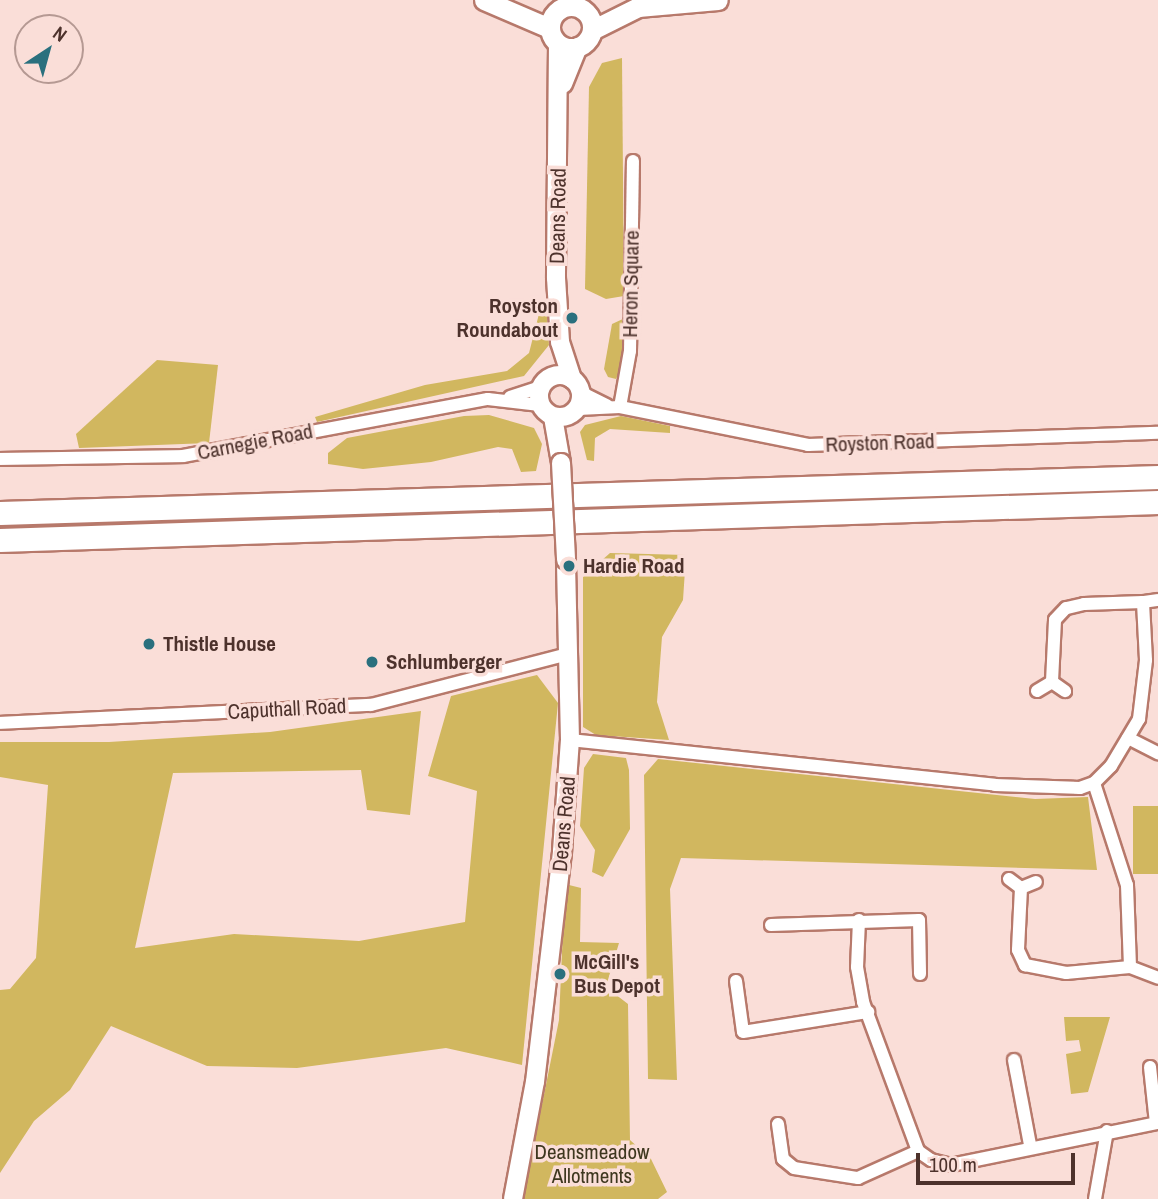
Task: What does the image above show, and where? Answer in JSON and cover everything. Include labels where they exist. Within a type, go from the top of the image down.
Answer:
[{"type":"highway","points":[[0,513],[1158,477]]},
{"type":"highway","points":[[0,540],[1158,502]]},
{"type":"main road","points":[[484,0],[578,47],[592,30],[638,8],[718,0]]},
{"type":"main road","points":[[554,36],[553,15],[572,3],[590,17],[592,30]]},
{"type":"street","name":"Deans Road","points":[[513,1199],[544,1010],[570,740],[556,278],[560,90],[554,36]]},
{"type":"street","name":"Deans Road","points":[[560,90],[578,47]]},
{"type":"street","name":"Heron Square","points":[[620,407],[630,351],[633,161]]},
{"type":"street","name":"Carnegie Road","points":[[0,459],[183,456],[393,414],[506,398],[561,398]]},
{"type":"street","name":"Royston Road","points":[[561,398],[620,407],[808,445],[1158,433]]},
{"type":"street","points":[[1052,682],[1055,620],[1066,608],[1158,600]]},
{"type":"street","points":[[570,740],[1022,787],[1080,788],[1094,783],[1139,719],[1144,694],[1143,602]]},
{"type":"street","name":"Caputhall Road","points":[[0,723],[371,705],[568,654]]},
{"type":"street","points":[[1037,691],[1052,682]]},
{"type":"street","points":[[1052,682],[1065,691]]},
{"type":"street","points":[[1128,738],[1158,753]]},
{"type":"street","points":[[1094,783],[1127,885],[1129,967]]},
{"type":"street","points":[[1009,879],[1021,888]]},
{"type":"street","points":[[1021,888],[1036,882]]},
{"type":"street","points":[[1021,888],[1018,950],[1025,965],[1066,973],[1129,967],[1158,978]]},
{"type":"street","points":[[859,920],[857,967],[868,1012],[918,1151]]},
{"type":"street","points":[[771,925],[919,920],[920,974]]},
{"type":"street","points":[[736,981],[743,1032],[868,1012]]},
{"type":"street","points":[[1014,1060],[1030,1145]]},
{"type":"street","points":[[778,1124],[783,1160],[794,1168],[858,1178],[918,1151],[951,1165],[1030,1145],[1157,1123],[1150,1067]]},
{"type":"street","points":[[1096,1199],[1107,1131]]},
{"type":"green space","points":[[622,58],[624,296],[606,299],[585,289],[589,87],[602,63]]},
{"type":"green space","points":[[546,304],[549,345],[524,376],[317,422],[315,417],[425,385],[507,371],[529,353],[541,306]]},
{"type":"green space","points":[[625,318],[623,365],[616,379],[608,377],[604,369],[612,324]]},
{"type":"green space","points":[[157,360],[218,365],[209,443],[79,448],[76,434]]},
{"type":"green space","points":[[489,415],[534,428],[542,444],[536,471],[521,472],[512,449],[498,447],[431,462],[363,469],[328,464],[328,453],[347,438],[464,416]]},
{"type":"green space","points":[[621,416],[670,426],[670,433],[610,429],[595,438],[594,461],[587,460],[580,432],[585,425]]},
{"type":"green space","points":[[610,553],[686,555],[683,600],[662,637],[657,702],[669,740],[596,735],[583,727],[583,577]]},
{"type":"green space","points":[[537,675],[558,703],[522,1065],[446,1048],[297,1068],[207,1066],[111,1026],[70,1090],[34,1121],[0,1173],[0,990],[10,989],[36,958],[48,785],[0,777],[0,742],[109,742],[270,732],[421,711],[410,815],[367,810],[361,770],[173,773],[135,948],[234,934],[359,941],[465,922],[477,791],[428,776],[451,696]]},
{"type":"green space","points":[[593,754],[626,758],[629,770],[630,829],[603,877],[592,872],[595,850],[580,826],[584,768]]},
{"type":"green space","points":[[658,759],[1035,799],[1088,797],[1097,870],[681,858],[670,889],[677,1080],[648,1079],[644,775]]},
{"type":"green space","points":[[1133,806],[1158,806],[1158,874],[1133,874]]},
{"type":"green space","name":"Deansmeadow Allotments","points":[[565,884],[581,888],[580,942],[619,943],[604,993],[615,994],[628,1004],[630,1140],[651,1159],[667,1192],[658,1199],[523,1199],[559,1020]]},
{"type":"green space","points":[[1064,1017],[1110,1017],[1088,1092],[1071,1094],[1066,1054],[1081,1051],[1079,1040],[1066,1041]]},
{"type":"place","name":"Royston Roundabout","points":[[572,318]]},
{"type":"place","name":"Hardie Road","points":[[569,566]]},
{"type":"place","name":"Thistle House","points":[[149,644]]},
{"type":"place","name":"Schlumberger","points":[[372,662]]},
{"type":"place","name":"McGill's Bus Depot","points":[[560,974]]}]
